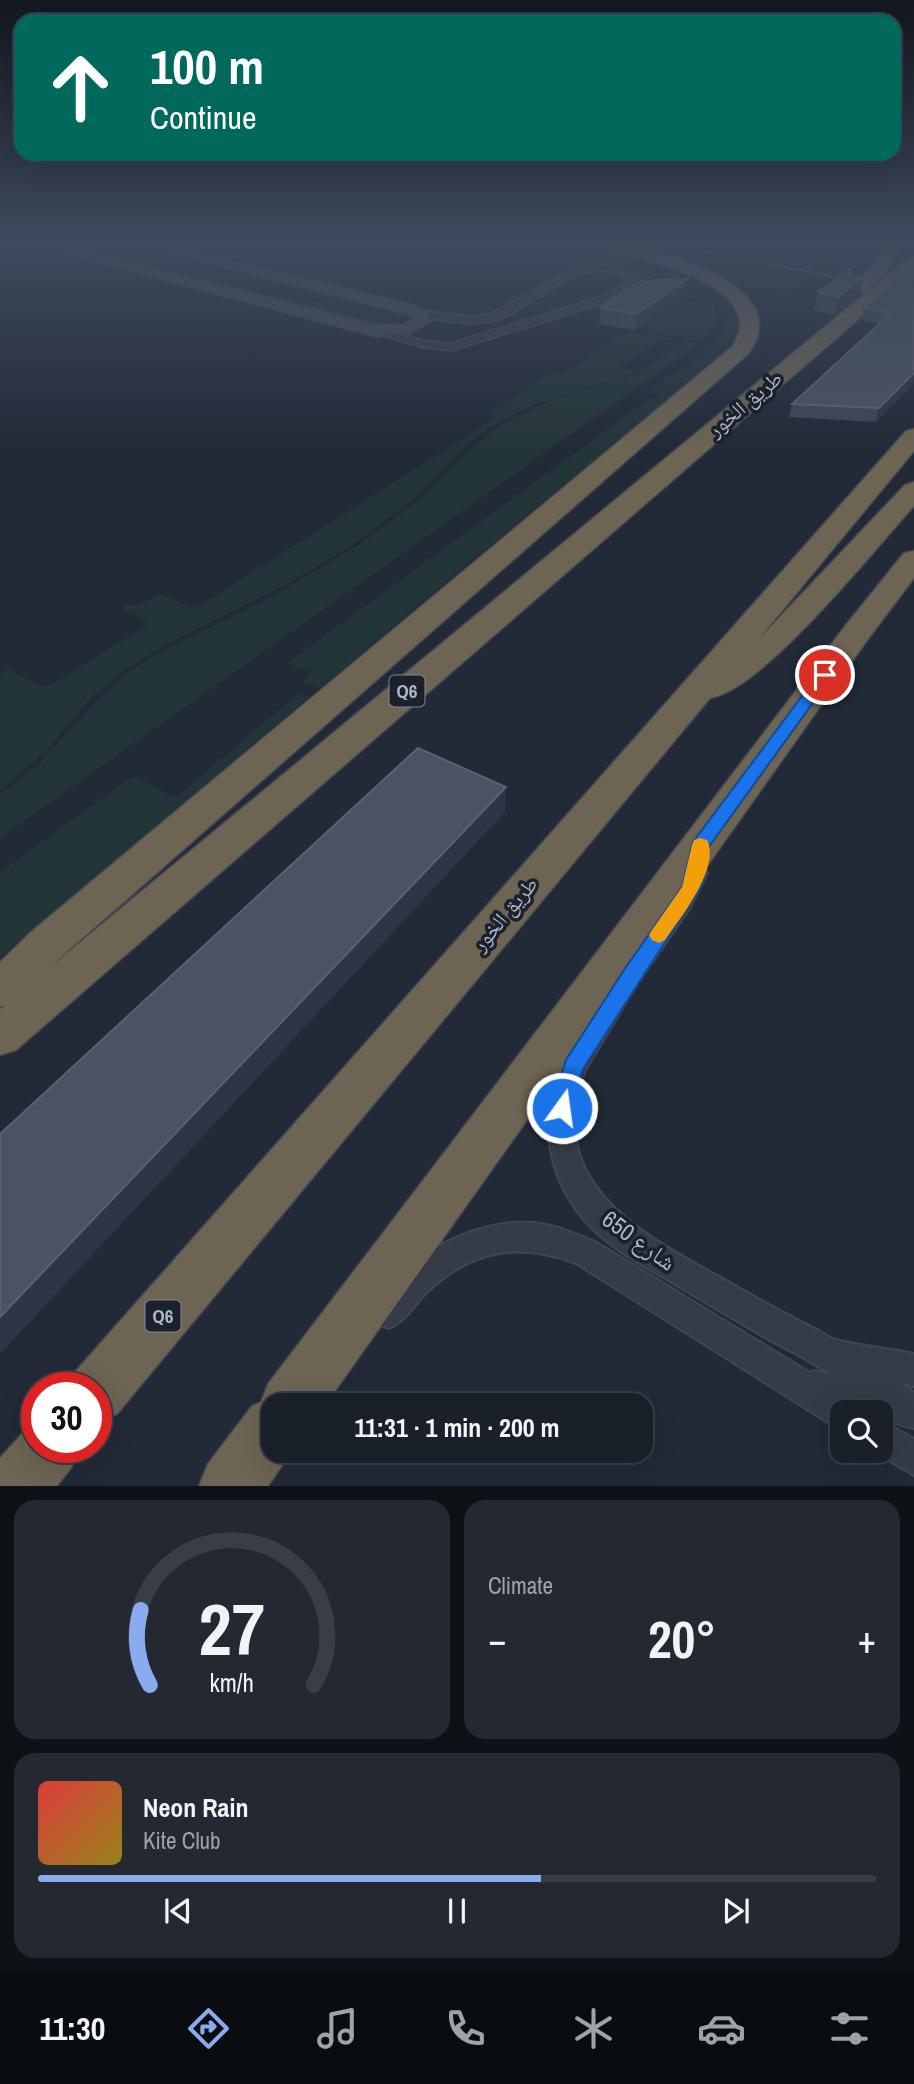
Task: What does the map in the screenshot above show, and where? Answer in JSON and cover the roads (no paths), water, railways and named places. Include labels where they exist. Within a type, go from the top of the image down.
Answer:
[{"type":"highway","points":[[0,989],[46,944],[742,349],[752,326],[747,311]]},
{"type":"highway","points":[[814,345],[821,327],[837,311]]},
{"type":"highway","name":"طريق الخور","points":[[0,1036],[855,311]]},
{"type":"highway","name":"طريق الخور","points":[[112,1374],[914,436]]},
{"type":"highway","points":[[686,700],[716,685],[764,652],[914,490]]},
{"type":"highway","points":[[298,1393],[914,559]]},
{"type":"highway","points":[[230,1486],[261,1443]]},
{"type":"highway","points":[[17,1486],[36,1463]]},
{"type":"street","points":[[301,311],[446,347],[566,311]]},
{"type":"street","points":[[412,311],[470,320]]},
{"type":"street","points":[[483,338],[454,333],[456,326],[505,311]]},
{"type":"street","points":[[377,331],[398,331],[417,325],[423,320],[421,314]]},
{"type":"street","name":"شارع 650","points":[[699,847],[699,860],[690,888],[573,1066],[562,1108],[564,1152],[586,1200],[608,1222],[641,1248],[787,1332],[820,1348],[913,1411]]},
{"type":"street","name":"شارع 650","points":[[337,1387],[401,1297],[424,1273],[457,1252],[485,1241],[506,1237],[532,1237],[585,1252],[830,1404]]},
{"type":"street","name":"شارع 650","points":[[820,1348],[875,1364],[914,1370]]},
{"type":"street","points":[[794,1381],[913,1411]]},
{"type":"street","points":[[893,1444],[914,1458]]},
{"type":"street","points":[[260,1486],[279,1463]]}]
